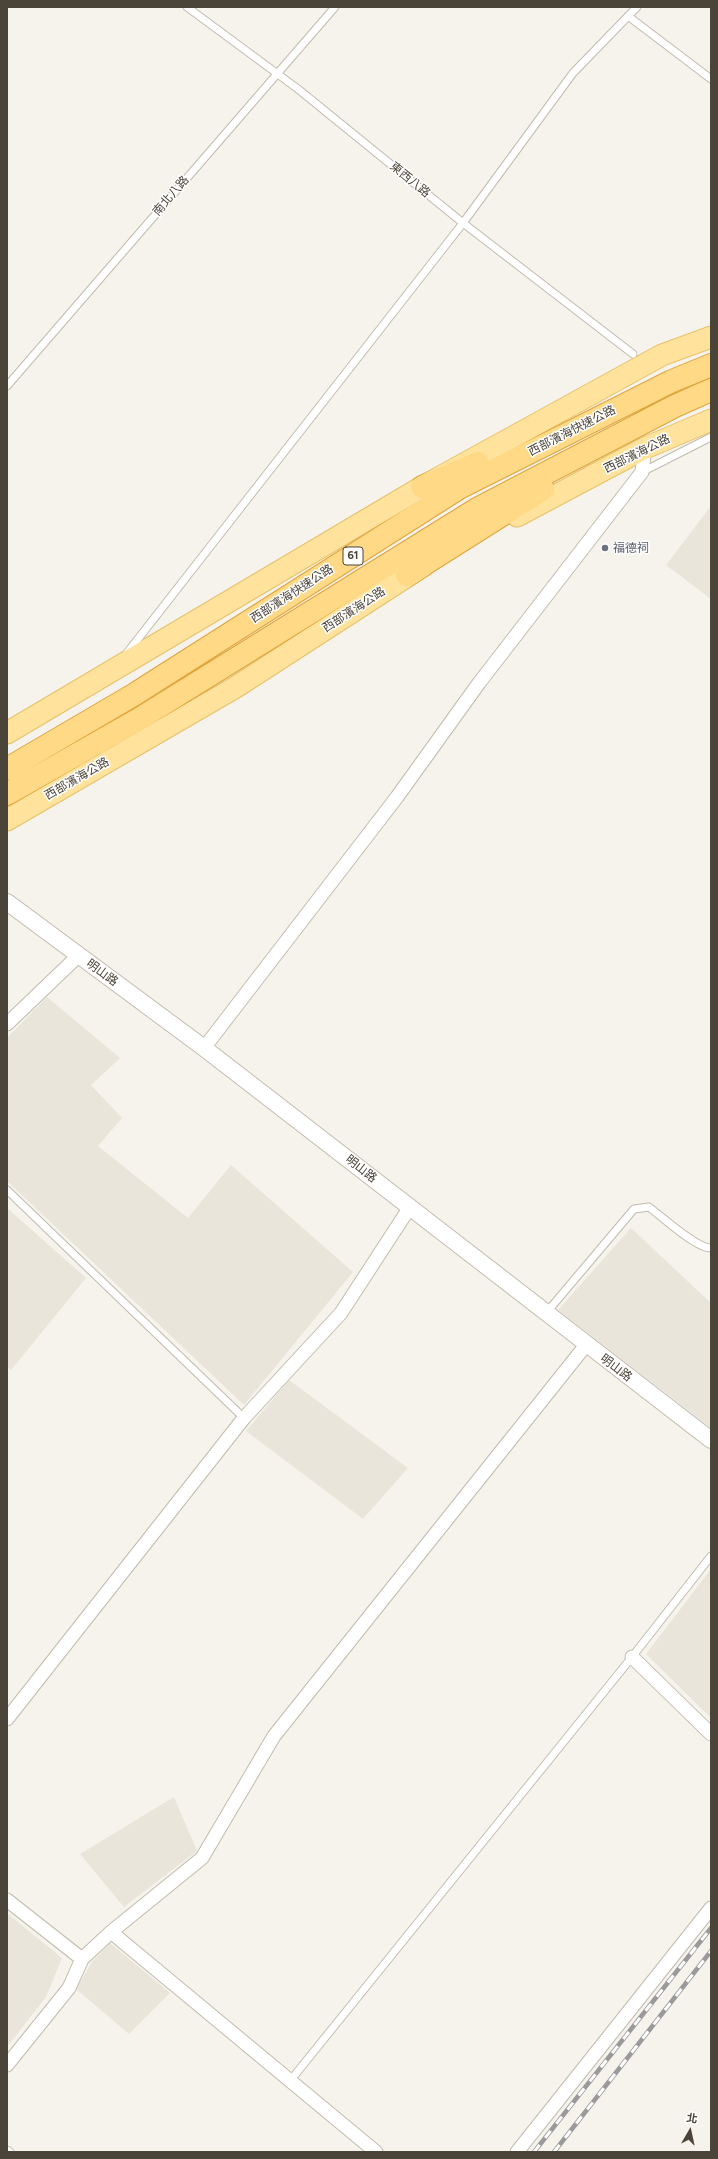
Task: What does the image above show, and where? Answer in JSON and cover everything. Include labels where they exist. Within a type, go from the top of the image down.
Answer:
[{"type":"highway","name":"西部濱海快速公路","points":[[7,769],[135,694],[459,488],[672,381],[711,365]]},
{"type":"highway","points":[[422,487],[672,381]]},
{"type":"highway","name":"西部濱海快速公路","points":[[7,794],[139,719],[477,509],[674,406],[711,390]]},
{"type":"highway","points":[[407,575],[674,406]]},
{"type":"main road","name":"61","points":[[7,733],[117,666],[422,487],[662,355],[711,337]]},
{"type":"main road","name":"西部濱海公路","points":[[7,820],[236,687],[407,575],[645,448],[711,420]]},
{"type":"street","points":[[204,1048],[397,797],[479,683],[642,472],[645,448]]},
{"type":"street","name":"明山路","points":[[7,902],[204,1048],[547,1312],[586,1345],[711,1440]]},
{"type":"street","points":[[7,1024],[78,956]]},
{"type":"street","points":[[7,1719],[244,1418],[341,1313],[410,1207]]},
{"type":"street","points":[[7,2065],[69,1988],[82,1960],[111,1932],[202,1858],[274,1736],[586,1345]]},
{"type":"street","points":[[632,1657],[711,1734]]},
{"type":"street","points":[[7,1900],[82,1960]]},
{"type":"street","points":[[517,2152],[711,1908]]},
{"type":"street","points":[[111,1932],[376,2152]]},
{"type":"lane","name":"東西八路","points":[[188,7],[277,74],[463,222],[633,354]]},
{"type":"lane","name":"南北八路","points":[[7,386],[335,7]]},
{"type":"lane","points":[[117,666],[463,222],[573,73],[636,7]]},
{"type":"lane","points":[[628,16],[711,79]]},
{"type":"lane","points":[[642,472],[711,437]]},
{"type":"lane","points":[[7,1190],[244,1418]]},
{"type":"lane","points":[[547,1312],[634,1209],[649,1207],[691,1239],[706,1248],[711,1248]]},
{"type":"lane","points":[[290,2081],[632,1657],[711,1556]]},
{"type":"shaded area","points":[[711,506],[711,599],[666,565]]},
{"type":"shaded area","points":[[47,997],[120,1058],[91,1085],[122,1118],[98,1146],[188,1218],[231,1165],[353,1272],[244,1405],[7,1181],[7,1038]]},
{"type":"shaded area","points":[[7,1208],[86,1278],[11,1370],[7,1367]]},
{"type":"shaded area","points":[[631,1228],[711,1303],[711,1428],[558,1310]]},
{"type":"shaded area","points":[[289,1380],[408,1468],[363,1519],[246,1431]]},
{"type":"shaded area","points":[[711,1569],[711,1718],[646,1654]]},
{"type":"shaded area","points":[[174,1797],[197,1851],[124,1907],[80,1854]]},
{"type":"shaded area","points":[[7,1913],[62,1958],[46,1997],[7,2047]]},
{"type":"shaded area","points":[[110,1943],[170,1993],[129,2034],[76,1989],[92,1962]]},
{"type":"railway","points":[[534,2152],[711,1928]]},
{"type":"railway","points":[[554,2152],[711,1951]]},
{"type":"place","name":"福德祠","points":[[605,548]]}]
